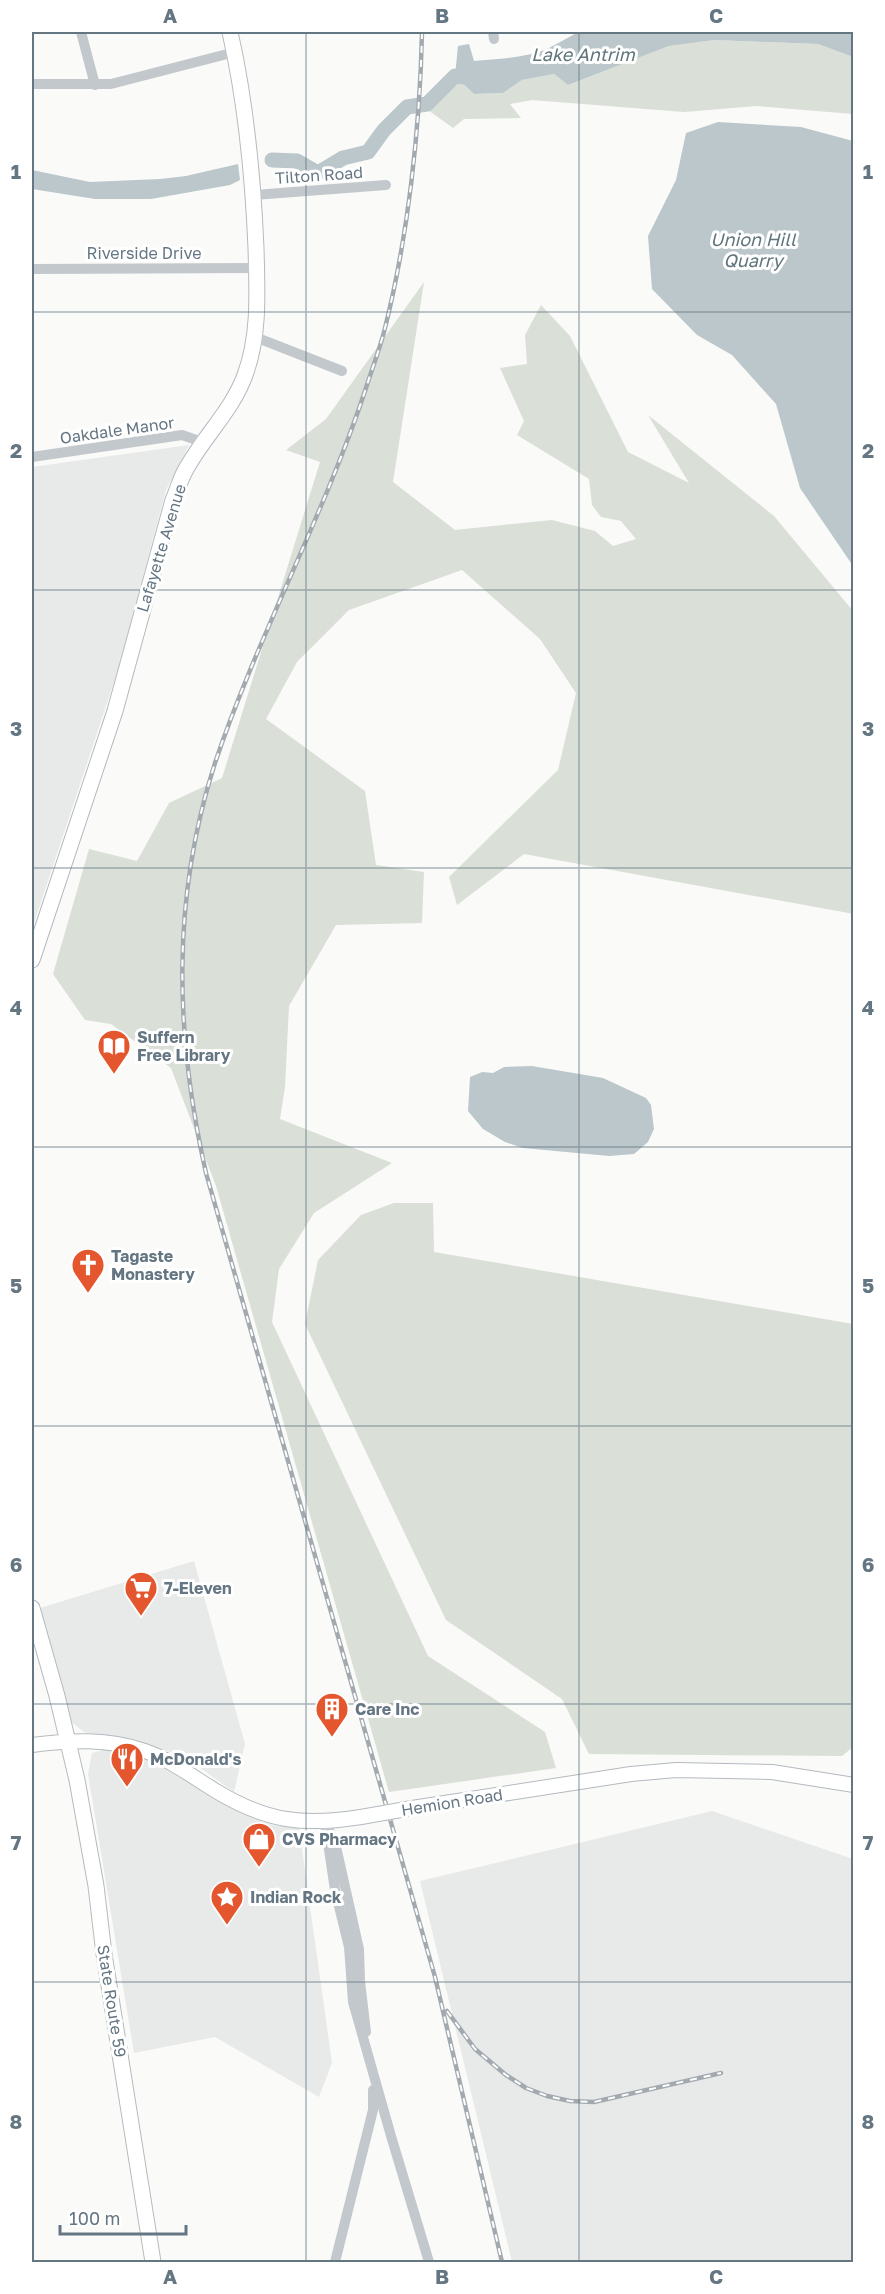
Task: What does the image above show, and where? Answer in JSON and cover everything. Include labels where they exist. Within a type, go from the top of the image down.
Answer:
[{"type":"main road","name":"Lafayette Avenue","points":[[32,960],[115,711],[172,500],[185,470],[229,409],[245,375],[255,337],[254,195],[248,134],[230,32]]},
{"type":"main road","points":[[32,1608],[67,1741]]},
{"type":"main road","name":"State Route 59","points":[[67,1741],[96,1886],[104,1954],[153,2262]]},
{"type":"street","points":[[81,32],[95,85]]},
{"type":"street","points":[[32,84],[111,84],[235,52]]},
{"type":"street","name":"Tilton Road","points":[[254,195],[386,185]]},
{"type":"street","name":"Riverside Drive","points":[[32,269],[256,268]]},
{"type":"street","points":[[255,337],[342,371]]},
{"type":"street","name":"Oakdale Manor","points":[[32,457],[182,435],[205,442]]},
{"type":"street","name":"Hemion Road","points":[[32,1745],[67,1741],[107,1743],[145,1751],[166,1760],[218,1792],[256,1811],[288,1820],[326,1822],[631,1774],[676,1770],[772,1772],[854,1785]]},
{"type":"street","points":[[326,1822],[335,1890],[349,1947],[353,2002],[429,2262]]},
{"type":"street","points":[[335,2262],[373,2110],[374,2077]]},
{"type":"street","points":[[365,2142],[377,2130],[384,2131],[391,2136]]},
{"type":"shaded area","points":[[715,40],[818,44],[853,57],[853,114],[757,106],[684,112],[532,100],[510,104],[521,118],[464,119],[453,128],[428,110],[455,76],[474,94],[503,93],[522,80],[554,74],[568,85],[669,46]]},
{"type":"shaded area","points":[[424,282],[393,482],[455,530],[552,520],[595,531],[613,546],[636,539],[621,521],[601,517],[592,505],[589,479],[517,435],[524,421],[500,368],[527,364],[525,335],[541,305],[570,336],[628,452],[689,483],[648,415],[774,516],[853,611],[854,914],[524,854],[457,905],[449,877],[558,770],[576,693],[540,639],[462,570],[349,610],[297,662],[266,719],[365,791],[376,865],[424,872],[422,923],[336,925],[289,1006],[285,1087],[280,1119],[392,1163],[314,1213],[279,1269],[272,1322],[428,1656],[545,1732],[556,1768],[389,1792],[216,1186],[171,1068],[111,1024],[85,1020],[53,974],[89,849],[137,861],[169,803],[222,778],[320,462],[286,450],[326,419]]},
{"type":"shaded area","points":[[189,445],[166,490],[118,670],[32,929],[32,467]]},
{"type":"shaded area","points":[[394,1203],[433,1203],[434,1252],[853,1324],[853,1747],[842,1756],[589,1754],[562,1699],[446,1620],[305,1324],[318,1260],[361,1215]]},
{"type":"shaded area","points":[[194,1561],[245,1744],[234,1792],[183,1756],[138,1742],[84,1732],[66,1718],[40,1608]]},
{"type":"shaded area","name":"Indian Rock","points":[[107,1749],[142,1757],[186,1778],[230,1806],[272,1825],[299,1828],[332,2063],[319,2097],[215,2037],[134,2053],[88,1774],[92,1753]]},
{"type":"shaded area","points":[[712,1811],[853,1859],[853,2262],[512,2262],[420,1881]]},
{"type":"water","name":"Lake Antrim","points":[[578,32],[853,32],[853,57],[818,44],[715,40],[669,46],[568,85],[554,74],[522,80],[503,93],[474,94],[455,76],[458,46],[469,44],[474,61],[502,59],[549,48]]},
{"type":"water","name":"Union Hill Quarry","points":[[718,122],[801,127],[853,141],[853,566],[800,488],[776,404],[732,355],[697,335],[652,289],[648,236],[676,180],[686,133]]},
{"type":"water","points":[[238,164],[240,180],[230,185],[151,199],[95,199],[32,189],[32,170],[90,182],[186,176]]},
{"type":"water","points":[[532,1066],[603,1078],[646,1098],[651,1105],[654,1129],[648,1142],[634,1154],[609,1156],[523,1148],[505,1142],[483,1129],[468,1111],[470,1077],[482,1072],[493,1073],[504,1067]]},
{"type":"waterway","points":[[272,160],[297,161],[318,173],[343,158],[368,152],[384,130],[407,107],[427,104],[455,76],[475,78]]},
{"type":"railway","points":[[422,32],[419,106],[411,183],[400,259],[384,332],[331,483],[251,668],[215,763],[201,814],[191,865],[182,968],[188,1070],[206,1173],[435,1977],[502,2262]]},
{"type":"railway","points":[[447,2011],[475,2049],[506,2075],[526,2088],[547,2096],[570,2101],[594,2102],[721,2073]]},
{"type":"place","name":"Suffern Free Library","points":[[114,1075]]},
{"type":"place","name":"Tagaste Monastery","points":[[88,1294]]},
{"type":"place","name":"7-Eleven","points":[[141,1617]]},
{"type":"place","name":"Care Inc","points":[[332,1738]]},
{"type":"place","name":"McDonald's","points":[[127,1788]]},
{"type":"place","name":"CVS Pharmacy","points":[[259,1868]]},
{"type":"place","name":"Indian Rock","points":[[227,1926]]}]
